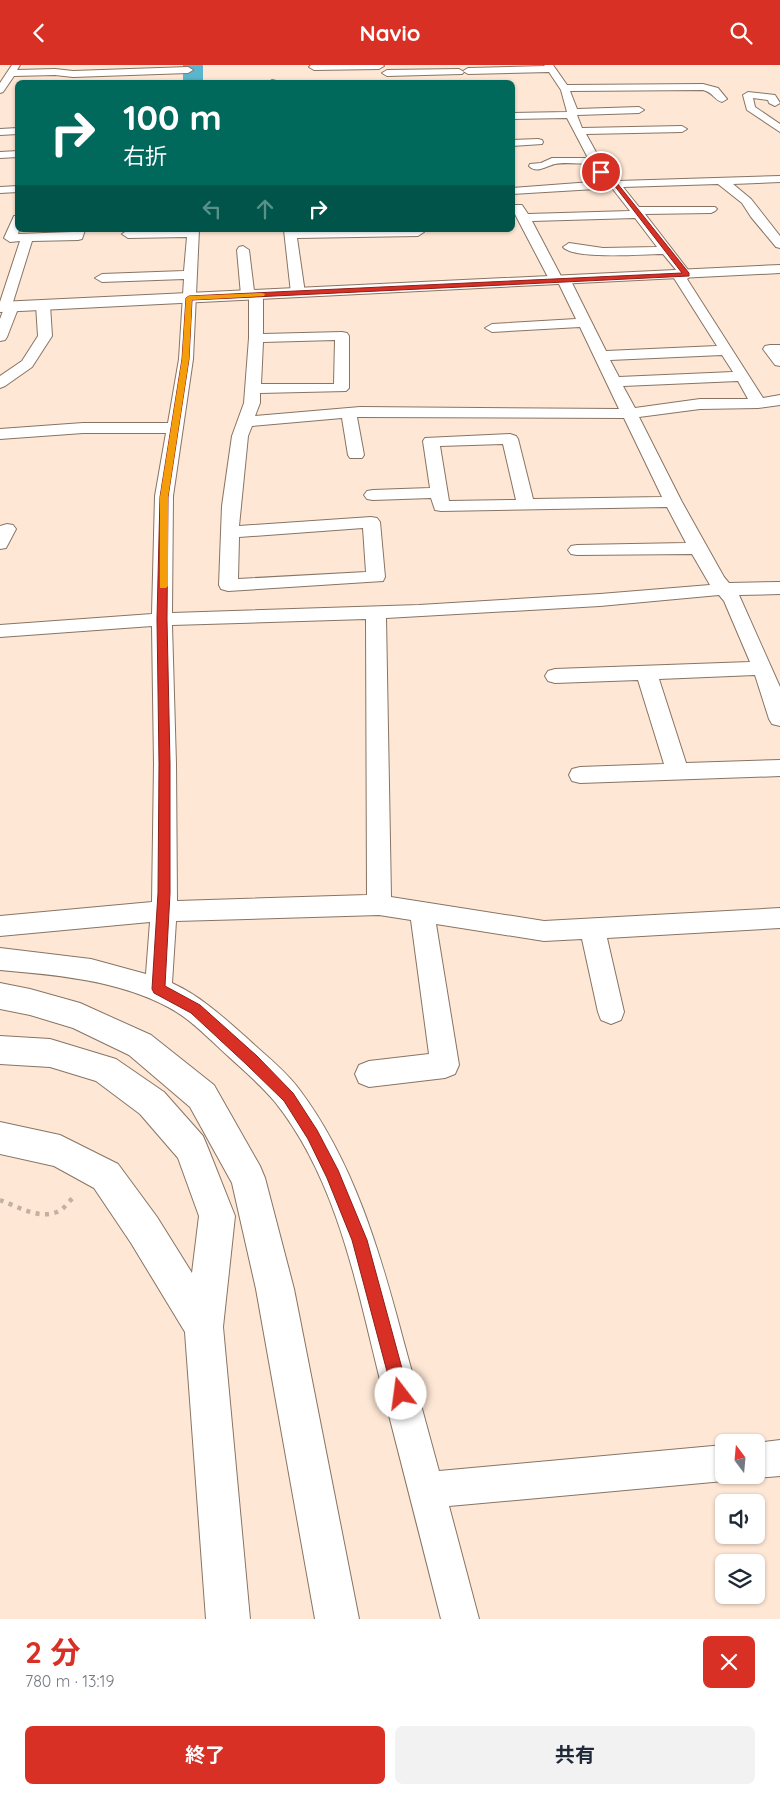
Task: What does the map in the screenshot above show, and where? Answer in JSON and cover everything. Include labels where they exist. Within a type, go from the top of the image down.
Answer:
[{"type":"main road","points":[[6,307],[780,269]]},
{"type":"main road","points":[[0,996],[30,1002],[80,1017],[140,1045],[202,1097],[248,1178],[275,1289],[337,1619]]},
{"type":"main road","points":[[0,1050],[50,1053],[105,1069],[152,1103],[191,1148],[217,1216],[204,1327],[228,1619]]},
{"type":"main road","points":[[0,1138],[60,1151],[106,1176],[144,1230],[204,1327]]},
{"type":"street","points":[[314,67],[379,65],[382,80]]},
{"type":"street","points":[[387,73],[422,78],[463,72],[550,67],[558,82],[573,100],[572,119],[594,161],[601,172],[616,184],[667,250],[758,403]]},
{"type":"street","points":[[3,92],[14,69],[73,74],[188,68]]},
{"type":"street","points":[[558,82],[647,79]]},
{"type":"street","points":[[558,82],[703,87],[715,90],[722,99]]},
{"type":"street","points":[[775,103],[772,101],[772,97],[748,95],[750,108],[780,129]]},
{"type":"street","points":[[515,116],[638,111]]},
{"type":"street","points":[[578,131],[682,129]]},
{"type":"street","points":[[0,132],[15,131]]},
{"type":"street","points":[[515,143],[538,142]]},
{"type":"street","points":[[0,155],[15,154]]},
{"type":"street","points":[[534,166],[552,161],[594,161]]},
{"type":"street","points":[[515,191],[616,184],[780,179]]},
{"type":"street","points":[[720,180],[747,201],[755,214],[780,244]]},
{"type":"street","points":[[0,190],[15,189]]},
{"type":"street","points":[[515,205],[585,323],[673,502],[716,581],[733,599],[770,676],[780,719]]},
{"type":"street","points":[[523,218],[711,209]]},
{"type":"street","points":[[755,214],[772,215]]},
{"type":"street","points":[[5,238],[15,223]]},
{"type":"street","points":[[568,228],[647,225]]},
{"type":"street","points":[[5,238],[78,236],[79,232]]},
{"type":"street","points":[[136,233],[164,232]]},
{"type":"street","points":[[158,989],[164,911],[165,764],[162,619],[164,497],[186,359],[193,298],[187,264],[192,232]]},
{"type":"street","points":[[298,293],[290,232],[418,232]]},
{"type":"street","points":[[0,337],[6,307],[27,238]]},
{"type":"street","points":[[568,247],[603,252],[667,250]]},
{"type":"street","points":[[229,261],[244,255],[252,295],[256,338],[252,403],[240,436],[231,506],[228,585],[376,577],[371,522],[231,532]]},
{"type":"street","points":[[102,279],[187,264]]},
{"type":"street","points":[[0,383],[27,364],[45,336],[43,305]]},
{"type":"street","points":[[492,328],[585,323]]},
{"type":"street","points":[[254,389],[341,387],[342,336],[256,338]]},
{"type":"street","points":[[780,349],[770,349],[780,362]]},
{"type":"street","points":[[601,356],[726,350]]},
{"type":"street","points":[[614,382],[743,377]]},
{"type":"street","points":[[244,422],[349,413],[577,412],[630,414],[700,404],[758,403],[780,400]]},
{"type":"street","points":[[349,413],[356,455]]},
{"type":"street","points":[[0,434],[83,428],[175,428]]},
{"type":"street","points":[[526,505],[510,439],[431,441],[441,506],[526,505],[673,502]]},
{"type":"street","points":[[373,495],[439,493]]},
{"type":"street","points":[[577,550],[698,548]]},
{"type":"street","points":[[0,631],[162,619],[376,613],[600,601],[725,589],[780,588]]},
{"type":"street","points":[[376,613],[379,905]]},
{"type":"street","points":[[555,676],[646,673],[770,676]]},
{"type":"street","points":[[646,673],[678,771]]},
{"type":"street","points":[[580,775],[780,768]]},
{"type":"street","points":[[0,926],[164,911],[379,905],[544,931],[780,918]]},
{"type":"street","points":[[369,1074],[445,1065],[422,912]]},
{"type":"street","points":[[592,928],[611,1012]]},
{"type":"street","points":[[0,959],[47,963],[115,976],[158,989],[195,1009],[288,1097],[312,1135],[333,1175],[360,1240],[460,1619]]},
{"type":"street","points":[[765,1459],[780,1458]]},
{"type":"street","points":[[427,1490],[715,1464]]},
{"type":"path","points":[[0,1200],[35,1213],[47,1214],[60,1210],[74,1197]]},
{"type":"waterway","points":[[193,65],[193,80]]},
{"type":"slow traffic","points":[[163,586],[165,547],[164,497],[186,359],[189,298],[262,294]]},
{"type":"route","points":[[401,1394],[360,1240],[333,1175],[312,1135],[288,1097],[213,1024],[178,998],[158,989],[164,911],[165,764],[162,619],[165,547],[164,497],[186,359],[189,298],[686,275],[616,184],[601,172]]}]
